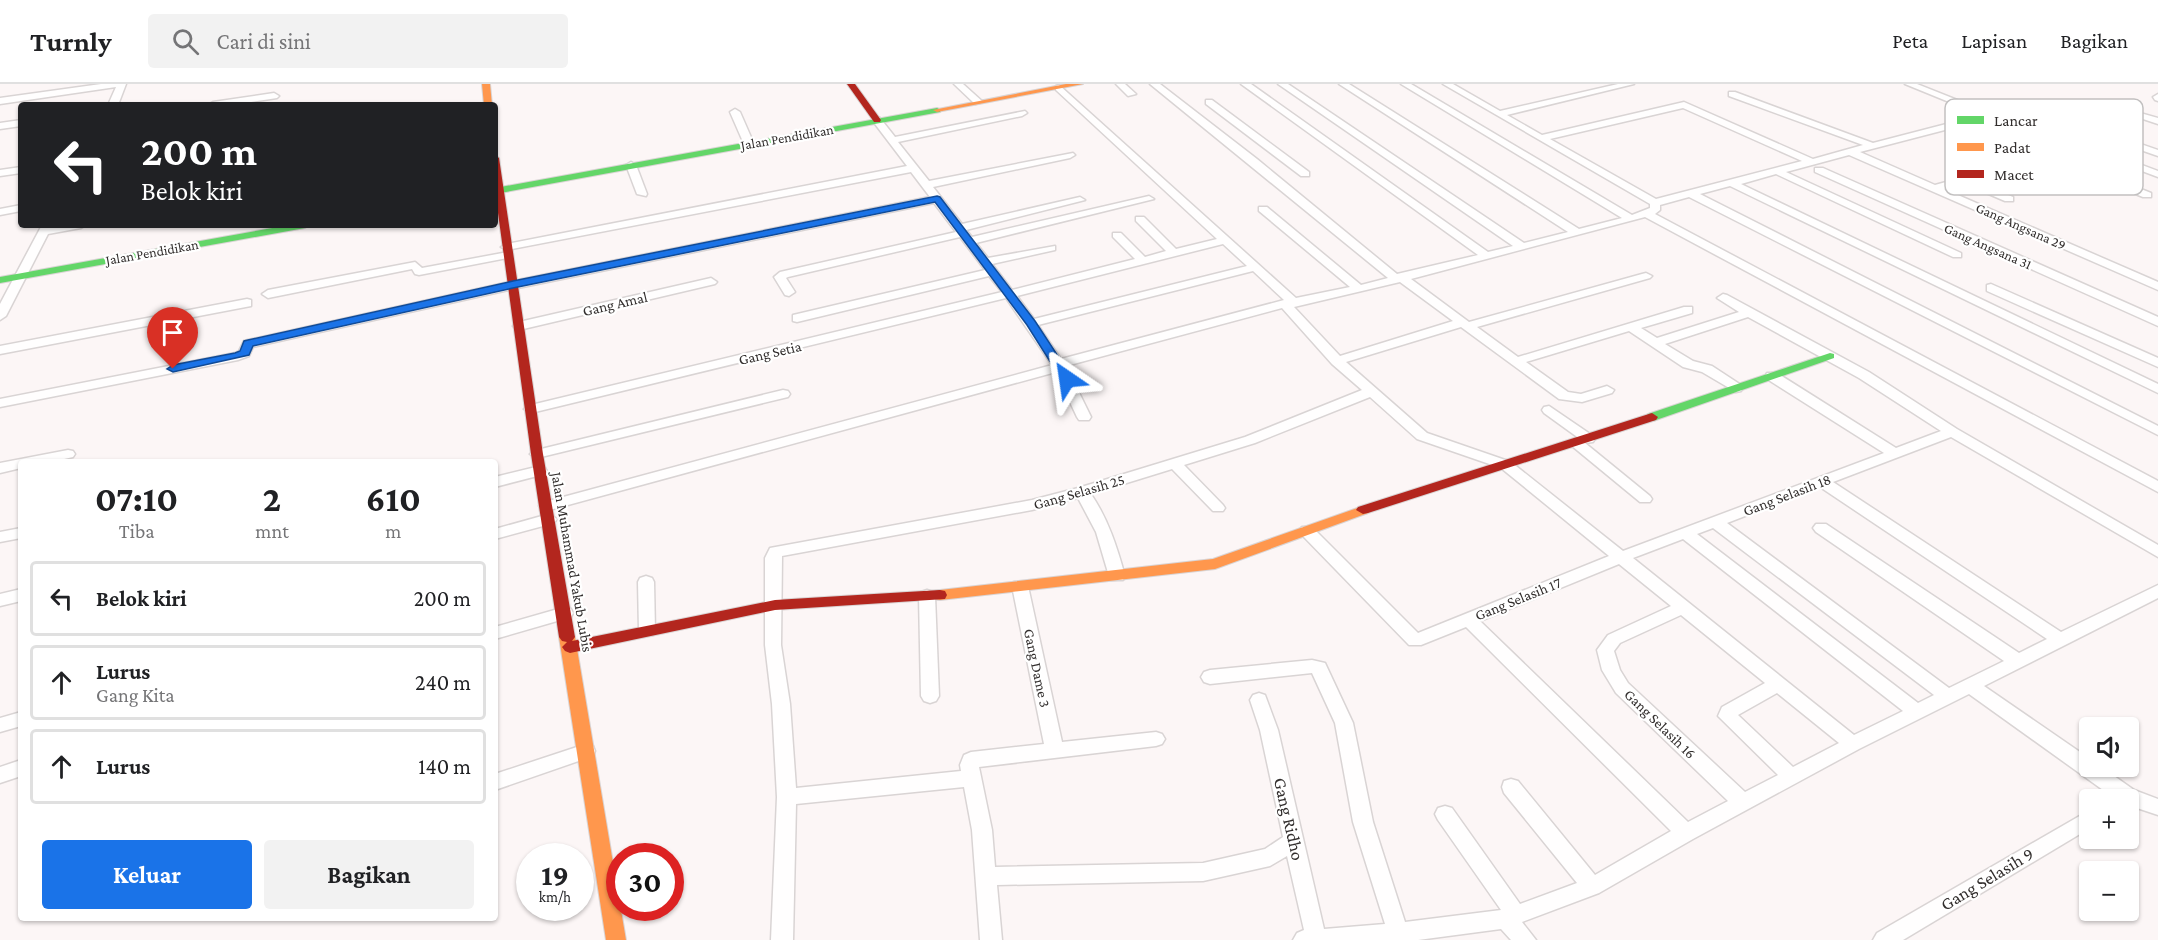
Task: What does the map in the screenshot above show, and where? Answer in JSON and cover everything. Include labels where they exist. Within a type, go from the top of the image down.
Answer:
[{"type":"main road","points":[[486,84],[488,102]]},
{"type":"main road","points":[[851,84],[877,120]]},
{"type":"main road","name":"Jalan Pendidikan","points":[[498,190],[1066,86]]},
{"type":"main road","name":"Jalan Muhammad Yakub Lubis","points":[[498,190],[537,454],[565,613],[616,940]]},
{"type":"main road","name":"Jalan Pendidikan","points":[[0,280],[288,228]]},
{"type":"main road","points":[[570,647],[772,606],[927,597],[1215,564],[1406,494],[1582,441],[1830,356]]},
{"type":"street","points":[[0,101],[121,84],[114,102]]},
{"type":"street","points":[[958,84],[978,102]]},
{"type":"street","points":[[1120,84],[1131,94]]},
{"type":"street","points":[[1154,84],[1398,278],[1558,392],[1570,399],[1607,390]]},
{"type":"street","points":[[1245,84],[1485,255]]},
{"type":"street","points":[[1281,84],[1522,247]]},
{"type":"street","points":[[1343,84],[1577,233]]},
{"type":"street","points":[[1405,84],[1631,219]]},
{"type":"street","points":[[1498,114],[1630,84]]},
{"type":"street","points":[[1451,85],[1651,208],[2158,487]]},
{"type":"street","points":[[1916,85],[1951,99]]},
{"type":"street","points":[[1066,86],[1225,240],[1256,267],[1337,361],[1370,392],[1430,441],[1506,465],[1853,744]]},
{"type":"street","points":[[1732,94],[1873,146]]},
{"type":"street","points":[[233,102],[274,96]]},
{"type":"street","points":[[1209,102],[1305,174]]},
{"type":"street","name":"Gang Angsana 31","points":[[1540,138],[1684,105],[2158,322]]},
{"type":"street","points":[[735,112],[749,144]]},
{"type":"street","points":[[1196,117],[1224,112]]},
{"type":"street","points":[[892,140],[1022,113]]},
{"type":"street","points":[[2143,116],[2158,121]]},
{"type":"street","points":[[877,120],[1031,323],[1059,365],[1084,417]]},
{"type":"street","points":[[0,126],[18,123]]},
{"type":"street","points":[[498,533],[547,513],[1059,365],[1289,304],[1359,289],[1631,219],[1651,208],[1691,194],[1777,171],[1815,166],[1851,152],[1945,127]]},
{"type":"street","points":[[2143,148],[2158,153]]},
{"type":"street","name":"Gang Angsana 29","points":[[1851,152],[1945,192]]},
{"type":"street","points":[[926,185],[1070,155]]},
{"type":"street","points":[[631,165],[642,194]]},
{"type":"street","points":[[268,294],[415,265],[419,272],[507,251],[914,168]]},
{"type":"street","points":[[0,173],[18,170]]},
{"type":"street","points":[[1777,171],[1957,255]]},
{"type":"street","points":[[1731,183],[2158,389]]},
{"type":"street","points":[[1935,188],[1945,185]]},
{"type":"street","points":[[1691,194],[2158,431]]},
{"type":"street","name":"Gang Angsana 29","points":[[1951,195],[2158,286]]},
{"type":"street","points":[[2000,195],[2009,199]]},
{"type":"street","points":[[0,402],[238,356],[245,353],[248,344],[513,285],[937,199]]},
{"type":"street","points":[[789,292],[780,277],[784,274],[964,234],[1149,199]]},
{"type":"street","points":[[964,234],[1080,200]]},
{"type":"street","points":[[0,212],[18,209]]},
{"type":"street","points":[[1263,209],[1359,289]]},
{"type":"street","points":[[1140,219],[1174,253]]},
{"type":"street","points":[[0,316],[45,228]]},
{"type":"street","points":[[1117,236],[1143,261]]},
{"type":"street","name":"Gang Setia","points":[[531,409],[1008,295],[1225,240]]},
{"type":"street","points":[[797,318],[1051,248]]},
{"type":"street","points":[[1031,323],[1256,267]]},
{"type":"street","points":[[1337,361],[1646,276]]},
{"type":"street","name":"Gang Amal","points":[[519,326],[711,282]]},
{"type":"street","points":[[1991,288],[2158,363]]},
{"type":"street","points":[[1723,298],[1830,356],[1952,432],[2158,552]]},
{"type":"street","points":[[0,350],[247,303]]},
{"type":"street","points":[[1517,361],[1688,310]]},
{"type":"street","points":[[1654,343],[1750,312]]},
{"type":"street","points":[[1631,327],[1692,366],[1707,369],[1736,388]]},
{"type":"street","points":[[1772,376],[1896,453]]},
{"type":"street","name":"Gang Selasih 25","points":[[772,606],[773,558],[776,552],[1032,505],[1082,492],[1283,428],[1370,392]]},
{"type":"street","points":[[537,454],[783,394]]},
{"type":"street","points":[[1549,410],[1645,499]]},
{"type":"street","name":"Gang Selasih 18","points":[[1622,558],[1952,432]]},
{"type":"street","points":[[44,459],[68,454]]},
{"type":"street","points":[[1174,462],[1218,508]]},
{"type":"street","points":[[0,468],[18,465]]},
{"type":"street","points":[[498,481],[540,471]]},
{"type":"street","points":[[1821,481],[2060,640]]},
{"type":"street","points":[[1082,492],[1095,510],[1106,533],[1117,576]]},
{"type":"street","points":[[1716,522],[1947,696]]},
{"type":"street","points":[[1821,528],[2017,661]]},
{"type":"street","name":"Gang Selasih 17","points":[[1307,531],[1415,641],[1622,558]]},
{"type":"street","points":[[0,537],[18,534]]},
{"type":"street","points":[[1684,534],[1917,712]]},
{"type":"street","points":[[646,582],[647,631]]},
{"type":"street","name":"Gang Dame 3","points":[[1020,586],[1054,750]]},
{"type":"street","points":[[1310,939],[1398,933],[1511,917],[1592,886],[1686,832],[1853,744],[2158,591]]},
{"type":"street","points":[[0,600],[18,596]]},
{"type":"street","points":[[927,597],[930,696]]},
{"type":"street","points":[[772,606],[773,645],[781,704],[787,796],[782,940]]},
{"type":"street","name":"Gang Selasih 16","points":[[1684,608],[1614,639],[1605,650],[1607,659],[1613,677],[1630,697],[1743,802]]},
{"type":"street","points":[[498,632],[565,613]]},
{"type":"street","points":[[1468,619],[1686,832]]},
{"type":"street","points":[[1210,677],[1312,666],[1318,668],[1344,723],[1363,822],[1398,933]]},
{"type":"street","points":[[1779,684],[1728,712],[1727,716],[1792,777]]},
{"type":"street","points":[[1970,685],[2112,789]]},
{"type":"street","name":"Gang Ridho","points":[[1259,700],[1269,730],[1294,840],[1310,939]]},
{"type":"street","points":[[0,725],[18,720]]},
{"type":"street","points":[[991,940],[982,830],[969,765],[971,760],[1156,739]]},
{"type":"street","points":[[498,781],[586,751]]},
{"type":"street","points":[[0,775],[18,769]]},
{"type":"street","points":[[787,796],[972,778]]},
{"type":"street","points":[[1511,787],[1592,886]]},
{"type":"street","points":[[2139,802],[2158,807]]},
{"type":"street","points":[[1445,814],[1525,940]]},
{"type":"street","name":"Gang Selasih 9","points":[[1884,940],[2079,825]]},
{"type":"street","points":[[986,876],[1203,872],[1270,857],[1294,840]]},
{"type":"traffic: fast","points":[[498,190],[937,110]]},
{"type":"traffic: fast","points":[[0,280],[288,228]]},
{"type":"traffic: fast","points":[[1652,417],[1830,356]]},
{"type":"traffic: slow","points":[[486,84],[488,102]]},
{"type":"traffic: slow","points":[[937,110],[1079,84]]},
{"type":"traffic: slow","points":[[940,595],[1215,564],[1363,510]]},
{"type":"traffic: slow","points":[[567,637],[616,940]]},
{"type":"traffic: jam","points":[[851,84],[877,120]]},
{"type":"traffic: jam","points":[[498,179],[537,454],[567,637]]},
{"type":"traffic: jam","points":[[1363,510],[1652,417]]},
{"type":"traffic: jam","points":[[570,647],[775,605],[940,595]]},
{"type":"route","points":[[173,369],[238,356],[245,353],[248,344],[513,285],[937,199],[1031,323],[1067,379]]}]
